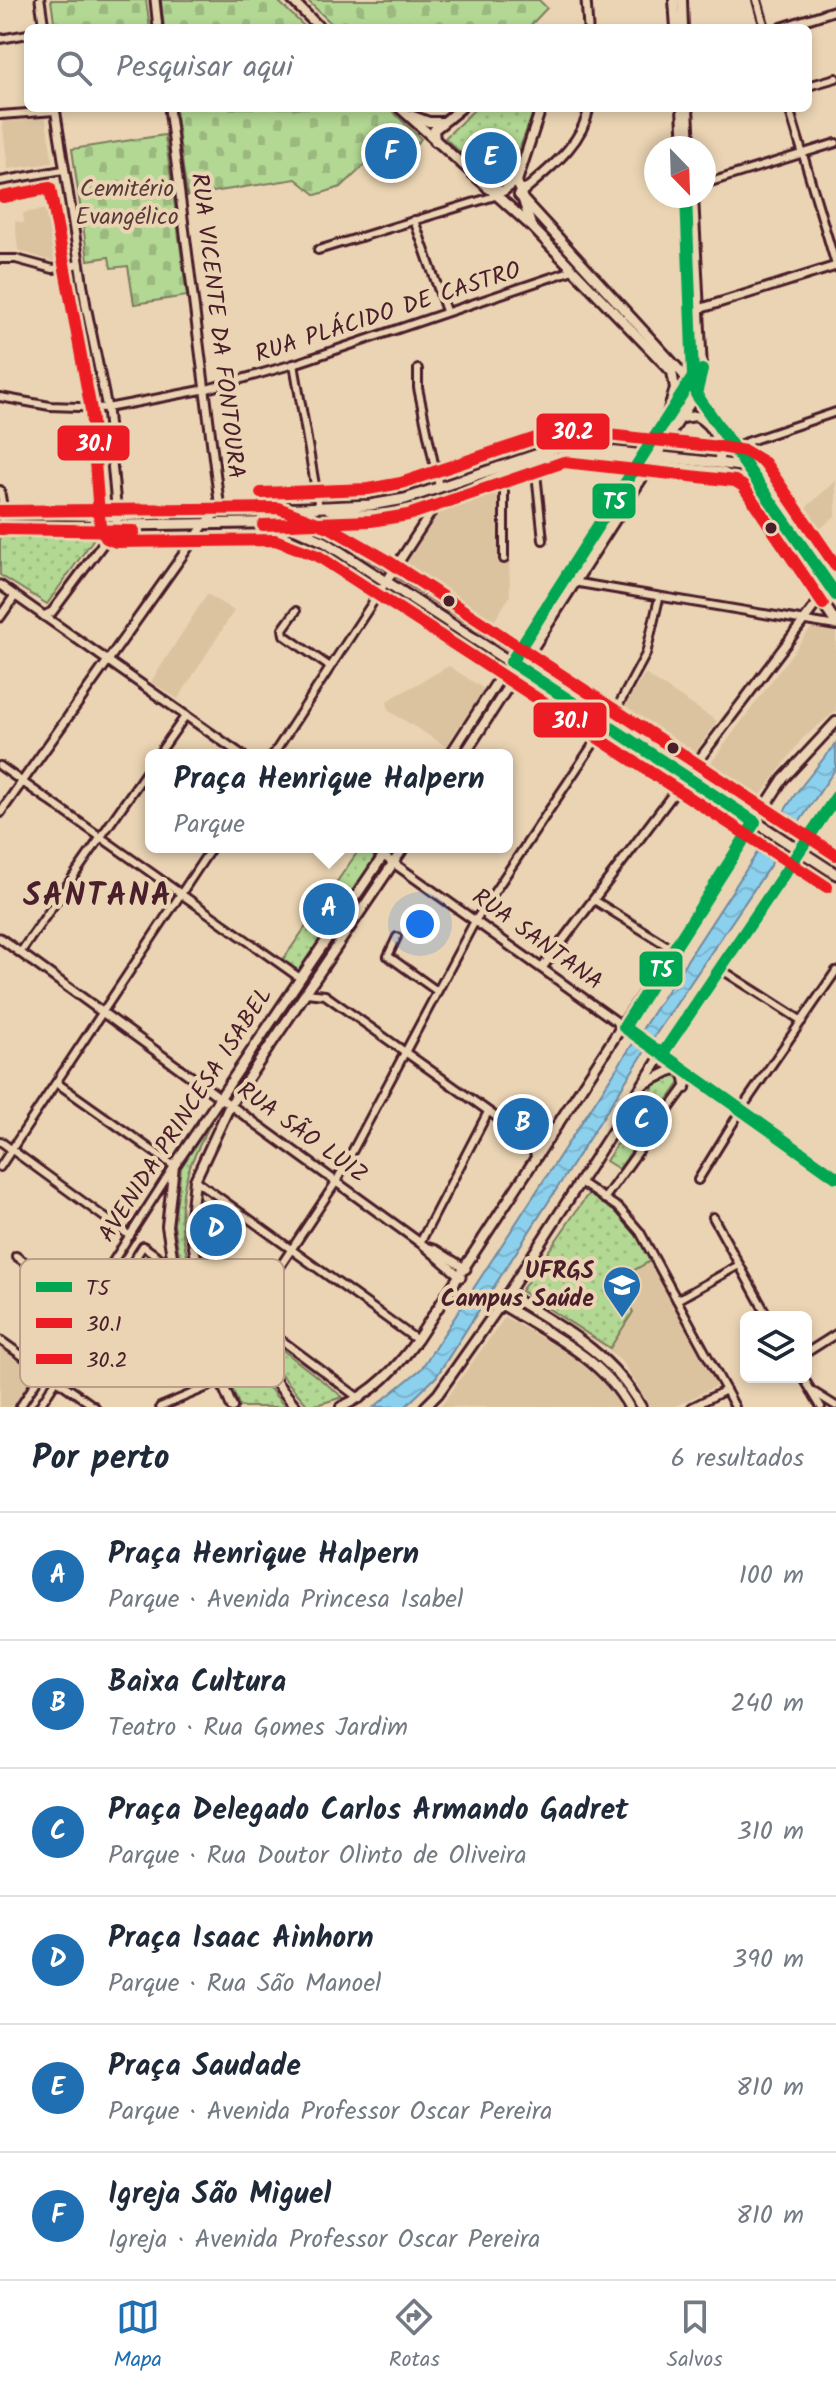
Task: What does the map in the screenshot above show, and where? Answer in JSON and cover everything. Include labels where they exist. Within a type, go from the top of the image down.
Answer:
[{"type":"main road","points":[[292,0],[316,24]]},
{"type":"main road","points":[[674,0],[676,24]]},
{"type":"main road","points":[[682,0],[683,24]]},
{"type":"main road","points":[[404,112],[437,145],[532,227],[672,372],[675,388],[666,422]]},
{"type":"main road","points":[[405,112],[429,122],[444,122]]},
{"type":"main road","points":[[437,145],[434,130],[456,112]]},
{"type":"main road","points":[[532,227],[519,195],[517,181],[540,112]]},
{"type":"main road","points":[[682,112],[683,136]]},
{"type":"main road","points":[[688,112],[689,136]]},
{"type":"main road","points":[[480,183],[503,191],[517,181]]},
{"type":"main road","points":[[519,195],[690,385],[834,588]]},
{"type":"main road","points":[[454,749],[690,385],[695,369],[687,208]]},
{"type":"main road","points":[[468,749],[696,394],[702,369],[694,208]]},
{"type":"main road","points":[[682,418],[696,416],[707,424],[720,447],[718,463]]},
{"type":"main road","points":[[0,527],[117,521],[220,509],[322,508],[405,499],[562,446],[641,458]]},
{"type":"main road","points":[[340,532],[348,522],[361,517],[404,510],[535,463],[578,455],[718,463],[740,466],[754,474]]},
{"type":"main road","points":[[654,459],[723,473],[743,482],[836,624]]},
{"type":"main road","points":[[322,508],[361,517]]},
{"type":"main road","points":[[2,513],[204,525],[315,522],[340,532],[836,854]]},
{"type":"main road","points":[[278,524],[325,542],[836,874]]},
{"type":"main road","points":[[341,1407],[360,1399],[396,1368],[417,1340],[464,1273],[765,807],[796,762],[836,722]]},
{"type":"main road","points":[[425,1407],[501,1304],[644,1085],[660,1052],[836,797]]},
{"type":"main road","name":"AVENIDA PRINCESA ISABEL","points":[[174,1166],[385,853]]},
{"type":"main road","name":"AVENIDA PRINCESA ISABEL","points":[[196,1259],[190,1225],[195,1180],[230,1105],[400,853]]},
{"type":"main road","name":"RUA SANTANA","points":[[624,1027],[660,1052]]},
{"type":"main road","points":[[644,1085],[681,1067]]},
{"type":"main road","points":[[172,1259],[167,1226],[174,1166]]},
{"type":"main road","points":[[507,1294],[588,1344],[617,1370],[641,1407]]},
{"type":"main road","points":[[501,1304],[584,1355],[611,1378],[629,1407]]},
{"type":"main road","points":[[224,1387],[232,1407]]},
{"type":"main road","name":"AVENIDA PRINCESA ISABEL","points":[[280,1387],[296,1407]]},
{"type":"street","points":[[40,0],[43,24]]},
{"type":"street","points":[[155,0],[158,24]]},
{"type":"street","points":[[586,0],[588,24]]},
{"type":"street","points":[[757,0],[764,24]]},
{"type":"street","points":[[792,24],[836,10]]},
{"type":"street","points":[[0,39],[24,35]]},
{"type":"street","points":[[812,85],[836,78]]},
{"type":"street","points":[[0,115],[28,112]]},
{"type":"street","points":[[44,616],[52,612],[117,521],[107,408],[79,264],[55,112]]},
{"type":"street","name":"RUA VICENTE DA FONTOURA","points":[[0,813],[204,525],[220,509],[170,112]]},
{"type":"street","points":[[519,195],[566,153],[580,133],[588,112]]},
{"type":"street","points":[[699,309],[836,266],[790,112]]},
{"type":"street","points":[[716,180],[836,143]]},
{"type":"street","points":[[0,181],[63,170]]},
{"type":"street","points":[[318,250],[495,196]]},
{"type":"street","points":[[414,220],[446,311]]},
{"type":"street","points":[[0,259],[16,259],[53,269],[79,264]]},
{"type":"street","name":"RUA PLÁCIDO DE CASTRO","points":[[0,397],[50,406],[107,408],[207,389],[294,364],[584,266]]},
{"type":"street","points":[[294,364],[322,508]]},
{"type":"street","points":[[418,369],[418,388],[439,487]]},
{"type":"street","points":[[735,446],[836,412]]},
{"type":"street","points":[[535,463],[543,540]]},
{"type":"street","points":[[504,474],[504,559]]},
{"type":"street","points":[[0,490],[2,513]]},
{"type":"street","points":[[277,749],[441,498]]},
{"type":"street","points":[[573,582],[836,624]]},
{"type":"street","points":[[0,585],[234,749]]},
{"type":"street","points":[[0,617],[14,597]]},
{"type":"street","points":[[616,710],[646,654],[659,598]]},
{"type":"street","points":[[542,968],[699,764],[820,599]]},
{"type":"street","points":[[296,611],[283,629],[284,635],[330,667]]},
{"type":"street","points":[[52,612],[52,622]]},
{"type":"street","points":[[162,749],[186,715]]},
{"type":"street","points":[[284,1261],[336,1182],[475,921],[606,725]]},
{"type":"street","points":[[0,766],[300,978]]},
{"type":"street","points":[[20,953],[145,774]]},
{"type":"street","points":[[0,1167],[208,853]]},
{"type":"street","name":"RUA SANTANA","points":[[387,853],[394,863],[624,1027]]},
{"type":"street","points":[[594,900],[674,950]]},
{"type":"street","points":[[397,937],[388,956],[437,991]]},
{"type":"street","name":"RUA SÃO LUIZ","points":[[0,938],[464,1273]]},
{"type":"street","points":[[719,968],[802,1021]]},
{"type":"street","points":[[698,1180],[836,971]]},
{"type":"street","points":[[317,976],[325,995]]},
{"type":"street","points":[[306,993],[325,995],[524,1137],[536,1159]]},
{"type":"street","name":"RUA SANTANA","points":[[660,1052],[836,1177]]},
{"type":"street","points":[[681,1067],[686,1089]]},
{"type":"street","points":[[604,1199],[693,1076]]},
{"type":"street","points":[[57,1083],[174,1166]]},
{"type":"street","points":[[423,1245],[488,1112]]},
{"type":"street","points":[[524,1137],[549,1139]]},
{"type":"street","points":[[0,1141],[130,1236]]},
{"type":"street","name":"AVENIDA PRINCESA ISABEL","points":[[115,1259],[174,1166]]},
{"type":"street","points":[[195,1180],[417,1340]]},
{"type":"street","points":[[580,1182],[634,1223],[735,1407]]},
{"type":"street","points":[[713,1217],[765,1311]]},
{"type":"street","name":"AVENIDA PRINCESA ISABEL","points":[[135,1259],[143,1246],[161,1259]]},
{"type":"street","points":[[16,1256],[20,1259]]},
{"type":"street","points":[[677,1300],[739,1265]]},
{"type":"street","points":[[812,1349],[836,1334]]},
{"type":"street","points":[[0,1340],[20,1354]]},
{"type":"street","points":[[284,1342],[360,1399]]},
{"type":"street","points":[[806,1383],[821,1407]]},
{"type":"street","name":"AVENIDA PRINCESA ISABEL","points":[[20,1407],[32,1387]]},
{"type":"street","name":"AVENIDA PRINCESA ISABEL","points":[[39,1407],[51,1387]]},
{"type":"street","points":[[67,1387],[95,1407]]},
{"type":"street","points":[[160,1407],[208,1387]]},
{"type":"street","points":[[810,1389],[836,1406]]},
{"type":"street","points":[[692,1407],[726,1390]]},
{"type":"shaded area","points":[[45,114],[53,163],[8,169],[2,120]]},
{"type":"shaded area","points":[[65,206],[70,259],[51,261],[18,250],[15,221],[24,223],[23,213]]},
{"type":"shaded area","points":[[507,479],[510,596],[491,626],[400,566],[443,503]]},
{"type":"shaded area","points":[[836,480],[836,515],[811,537],[796,517]]},
{"type":"shaded area","points":[[207,594],[234,611],[178,699],[151,682]]},
{"type":"shaded area","points":[[811,628],[836,633],[836,711],[802,739],[759,798],[710,764]]},
{"type":"shaded area","points":[[449,666],[484,689],[446,746],[389,711],[387,701]]},
{"type":"shaded area","points":[[645,674],[717,721],[695,753],[623,707]]},
{"type":"shaded area","name":"UFRGS Campus Saúde","points":[[588,1193],[632,1221],[716,1386],[674,1407],[650,1407],[624,1364],[609,1350],[520,1291],[539,1263],[554,1257],[552,1250]]},
{"type":"shaded area","name":"UFRGS Campus Saúde","points":[[505,1317],[590,1365],[623,1407],[440,1407]]},
{"type":"shaded area","points":[[0,1345],[20,1359],[20,1387],[28,1387],[15,1407],[0,1407]]},
{"type":"green space","points":[[51,0],[146,0],[149,24],[54,24]]},
{"type":"green space","points":[[161,0],[277,0],[302,24],[164,24]]},
{"type":"green space","points":[[307,0],[539,0],[547,8],[532,24],[332,24]]},
{"type":"green space","points":[[176,112],[393,112],[421,139],[383,177],[367,163],[341,187],[316,195],[296,179],[187,196]]},
{"type":"green space","points":[[472,112],[533,112],[508,178],[503,183],[492,182],[445,138]]},
{"type":"green space","name":"Cemitério Evangélico","points":[[165,135],[187,296],[134,304],[128,266],[111,268],[109,257],[88,260],[72,149]]},
{"type":"green space","points":[[100,530],[47,604],[0,575],[0,533]]},
{"type":"green space","points":[[357,853],[370,853],[376,857],[298,972],[282,961]]},
{"type":"green space","points":[[674,1074],[681,1081],[619,1169],[606,1161],[658,1080]]},
{"type":"green space","points":[[214,1116],[188,1172],[182,1206],[183,1239],[189,1259],[180,1259],[174,1224],[181,1168]]},
{"type":"green space","points":[[588,1194],[631,1222],[650,1261],[617,1280],[633,1312],[610,1348],[521,1291]]},
{"type":"green space","points":[[200,1198],[237,1224],[212,1259],[204,1259],[199,1236]]},
{"type":"green space","points":[[284,1351],[343,1397],[309,1407],[284,1378]]},
{"type":"green space","points":[[231,1387],[269,1387],[285,1407],[240,1407]]},
{"type":"water","points":[[836,743],[836,768],[656,1034],[436,1377],[405,1407],[374,1407],[421,1369],[796,793]]},
{"type":"transit line","name":"30.1","points":[[3,197],[50,188],[91,410],[100,527],[106,538],[116,542],[275,540],[318,556],[827,887]]},
{"type":"transit line","name":"T5","points":[[686,208],[693,377],[511,662],[755,822],[624,1027],[836,1177]]},
{"type":"transit line","name":"T5","points":[[702,370],[696,394],[836,595]]},
{"type":"transit line","name":"30.2","points":[[261,493],[368,489],[401,483],[560,430],[720,447],[745,451],[765,463],[836,566]]},
{"type":"transit line","name":"30.1","points":[[263,525],[371,521],[408,515],[564,462],[735,481],[743,486],[823,604]]},
{"type":"transit line","name":"30.2","points":[[0,511],[278,508],[331,528],[385,559],[836,855]]},
{"type":"transit line","name":"30.1","points":[[0,529],[134,531]]},
{"type":"transit line","name":"T5","points":[[663,1053],[836,797]]},
{"type":"place","name":"Igreja São Miguel","points":[[391,153]]},
{"type":"place","name":"Praça Saudade","points":[[491,158]]},
{"type":"place","name":"Praça Henrique Halpern","points":[[329,909]]},
{"type":"place","name":"Praça Delegado Carlos Armando Gadret","points":[[642,1121]]},
{"type":"place","name":"Baixa Cultura","points":[[523,1124]]},
{"type":"place","name":"Praça Isaac Ainhorn","points":[[216,1230]]},
{"type":"place","name":"UFRGS Campus Saúde","points":[[622,1319]]},
{"type":"district","name":"SANTANA","points":[[98,896]]}]
